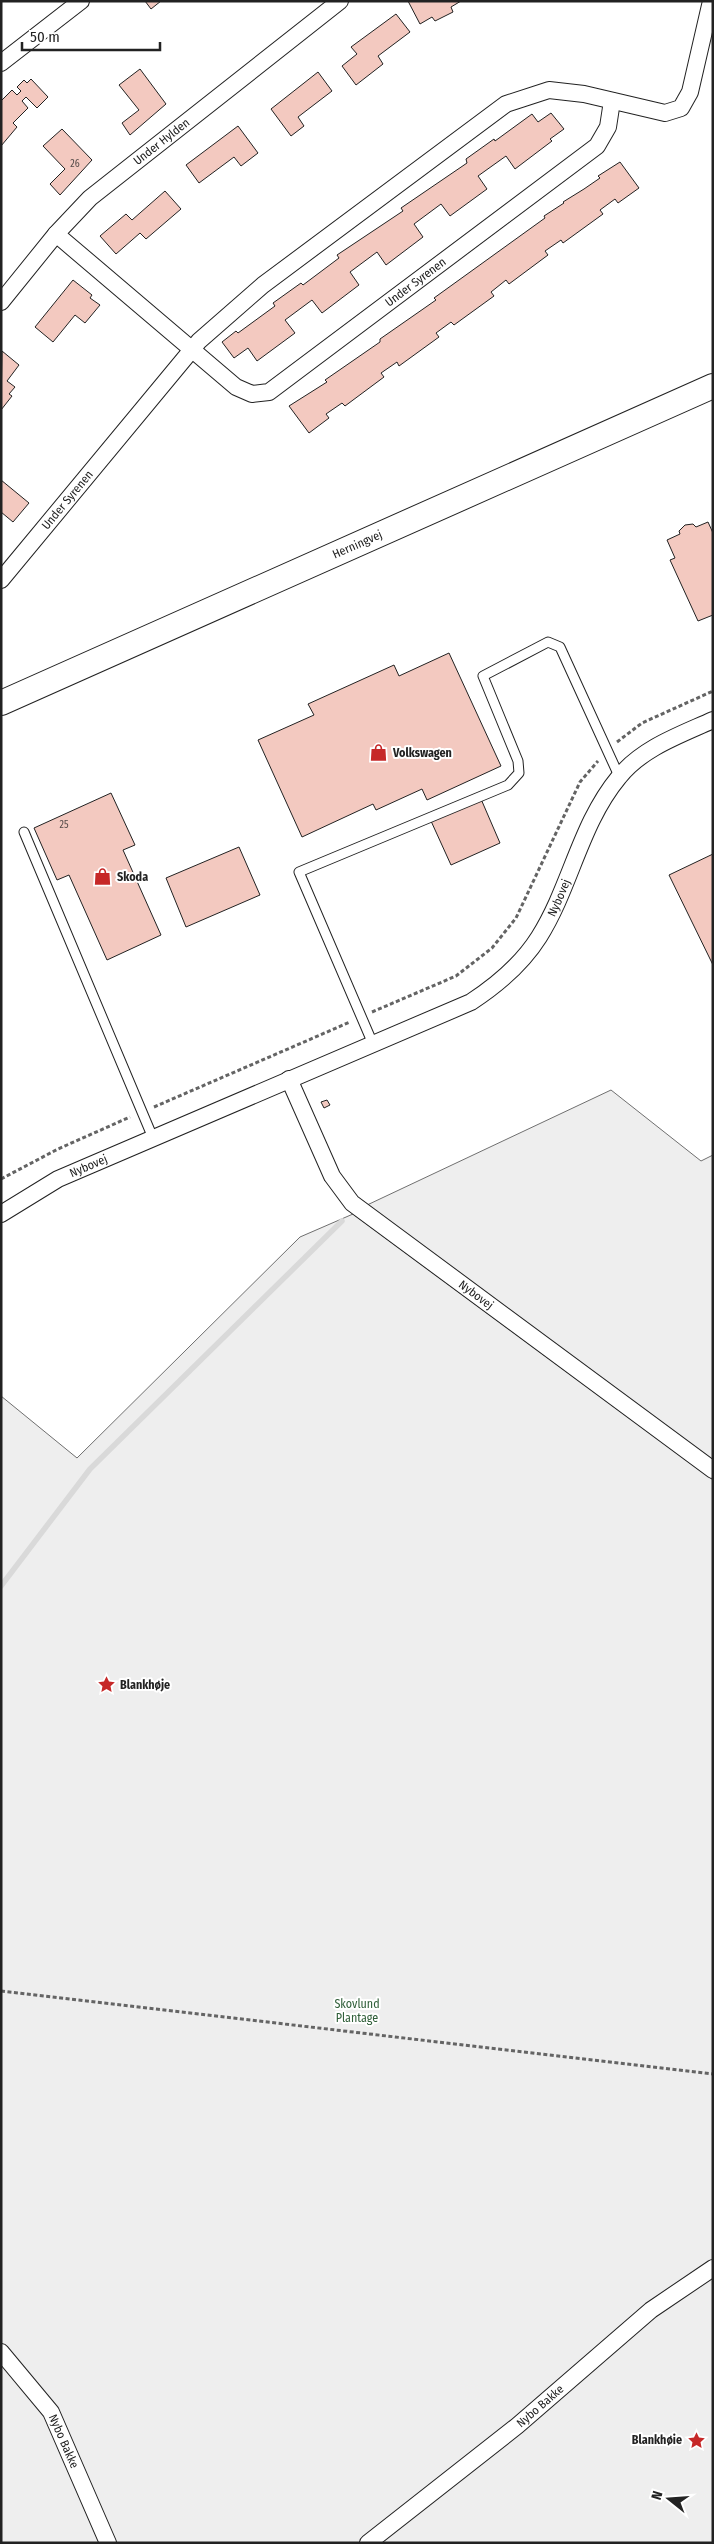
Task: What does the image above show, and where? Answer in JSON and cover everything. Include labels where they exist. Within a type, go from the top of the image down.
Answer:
[{"type":"main road","name":"Herningvej","points":[[1,703],[713,386]]},
{"type":"street","points":[[1,63],[81,1]]},
{"type":"street","name":"Under Hylden","points":[[1,302],[56,234],[90,198],[340,1]]},
{"type":"street","name":"Under Syrenen","points":[[1,580],[192,350],[264,284],[506,104],[549,90],[584,94],[665,113],[681,108],[690,92],[707,49],[711,1]]},
{"type":"street","name":"Under Syrenen","points":[[56,234],[236,387],[252,394],[269,392],[597,146],[608,127],[612,101]]},
{"type":"street","name":"Nybovej","points":[[1,1214],[58,1179],[471,1002],[493,988],[528,952],[550,917],[582,838],[600,804],[619,776],[641,756],[713,720]]},
{"type":"street","name":"Nybovej","points":[[289,1079],[332,1176],[352,1204],[713,1470]]},
{"type":"street","name":"Nybo Bakke","points":[[368,2543],[517,2426],[651,2310],[713,2268]]},
{"type":"street","name":"Nybo Bakke","points":[[1,2352],[51,2412],[108,2543]]},
{"type":"lane","points":[[373,1044],[299,872],[508,785],[519,772],[518,761],[483,676],[548,642],[560,647],[619,776]]},
{"type":"lane","points":[[24,832],[144,1112],[153,1138]]},
{"type":"path","points":[[1,1179],[58,1149],[456,976],[492,948],[516,918],[580,782],[608,750],[642,723],[713,691]]},
{"type":"path","points":[[1,1991],[713,2074]]},
{"type":"green space","points":[[611,1090],[701,1161],[713,1155],[713,1464],[365,1206]]},
{"type":"green space","name":"Skovlund Plantage","points":[[353,1214],[713,1480],[713,2543],[1,2543],[1,1396],[77,1458],[300,1237]]},
{"type":"building","points":[[145,1],[161,1],[151,9]]},
{"type":"building","points":[[408,1],[461,1],[451,7],[453,12],[435,21],[432,17],[420,24]]},
{"type":"building","points":[[396,14],[410,32],[378,56],[383,64],[356,85],[342,66],[357,54],[351,47]]},
{"type":"building","points":[[140,69],[166,104],[130,135],[122,123],[139,110],[119,85]]},
{"type":"building","points":[[318,72],[332,91],[298,117],[304,126],[291,136],[271,109]]},
{"type":"building","points":[[31,79],[48,97],[37,108],[26,97],[22,101],[28,108],[13,123],[17,127],[1,146],[1,101],[12,90],[17,95],[21,91],[17,87],[24,80],[27,83]]},
{"type":"building","points":[[551,113],[564,129],[550,139],[552,141],[515,169],[506,156],[478,176],[487,189],[450,216],[441,204],[414,224],[423,237],[386,265],[377,252],[350,272],[359,285],[322,313],[312,300],[285,320],[295,333],[257,361],[248,348],[234,358],[222,342],[236,331],[238,333],[275,306],[273,303],[301,283],[303,285],[339,258],[337,255],[403,211],[401,208],[467,163],[466,159],[494,139],[495,141],[532,114],[538,122]]},
{"type":"building","points":[[238,126],[258,153],[241,166],[234,157],[199,183],[186,165]]},
{"type":"building","points":[[62,129],[92,160],[60,195],[50,184],[65,169],[43,146]]},
{"type":"building","points":[[620,162],[639,188],[618,203],[615,199],[600,210],[603,214],[563,243],[561,240],[545,251],[548,255],[509,284],[506,280],[491,292],[494,296],[454,325],[451,322],[436,333],[439,337],[399,366],[397,362],[381,373],[384,377],[345,406],[342,403],[326,414],[329,418],[309,433],[289,406],[327,382],[325,380],[436,300],[434,298],[545,218],[544,216],[563,202],[600,178],[598,176]]},
{"type":"building","points":[[165,191],[181,209],[146,239],[140,233],[116,254],[100,236],[126,214],[132,220]]},
{"type":"building","points":[[73,280],[92,295],[90,298],[100,305],[85,323],[75,315],[53,342],[35,327]]},
{"type":"building","points":[[2,351],[19,365],[7,381],[15,387],[9,394],[12,396],[1,410]]},
{"type":"building","points":[[1,480],[29,503],[13,522],[1,512]]},
{"type":"building","points":[[708,522],[713,533],[713,615],[698,621],[670,560],[675,558],[667,540],[680,534],[679,531],[685,525],[693,524],[696,527]]},
{"type":"building","name":"Volkswagen","points":[[449,653],[501,766],[427,800],[422,789],[376,810],[373,804],[302,837],[258,740],[314,715],[308,704],[394,665],[399,676]]},
{"type":"building","name":"Skoda","points":[[111,793],[135,845],[123,850],[161,935],[107,960],[69,875],[57,880],[34,828]]},
{"type":"building","points":[[481,799],[500,843],[451,865],[431,821]]},
{"type":"building","points":[[239,847],[260,895],[186,927],[166,878]]},
{"type":"building","points":[[713,854],[713,965],[669,875]]},
{"type":"building","points":[[327,1100],[330,1105],[324,1108],[321,1102]]},
{"type":"waterway","points":[[1,1586],[90,1469],[342,1221]]},
{"type":"place","name":"Volkswagen","points":[[379,753]]},
{"type":"place","name":"Skoda","points":[[103,877]]},
{"type":"place","name":"Blankhøje","points":[[106,1685]]},
{"type":"place","name":"Blankhøie","points":[[696,2440]]}]
